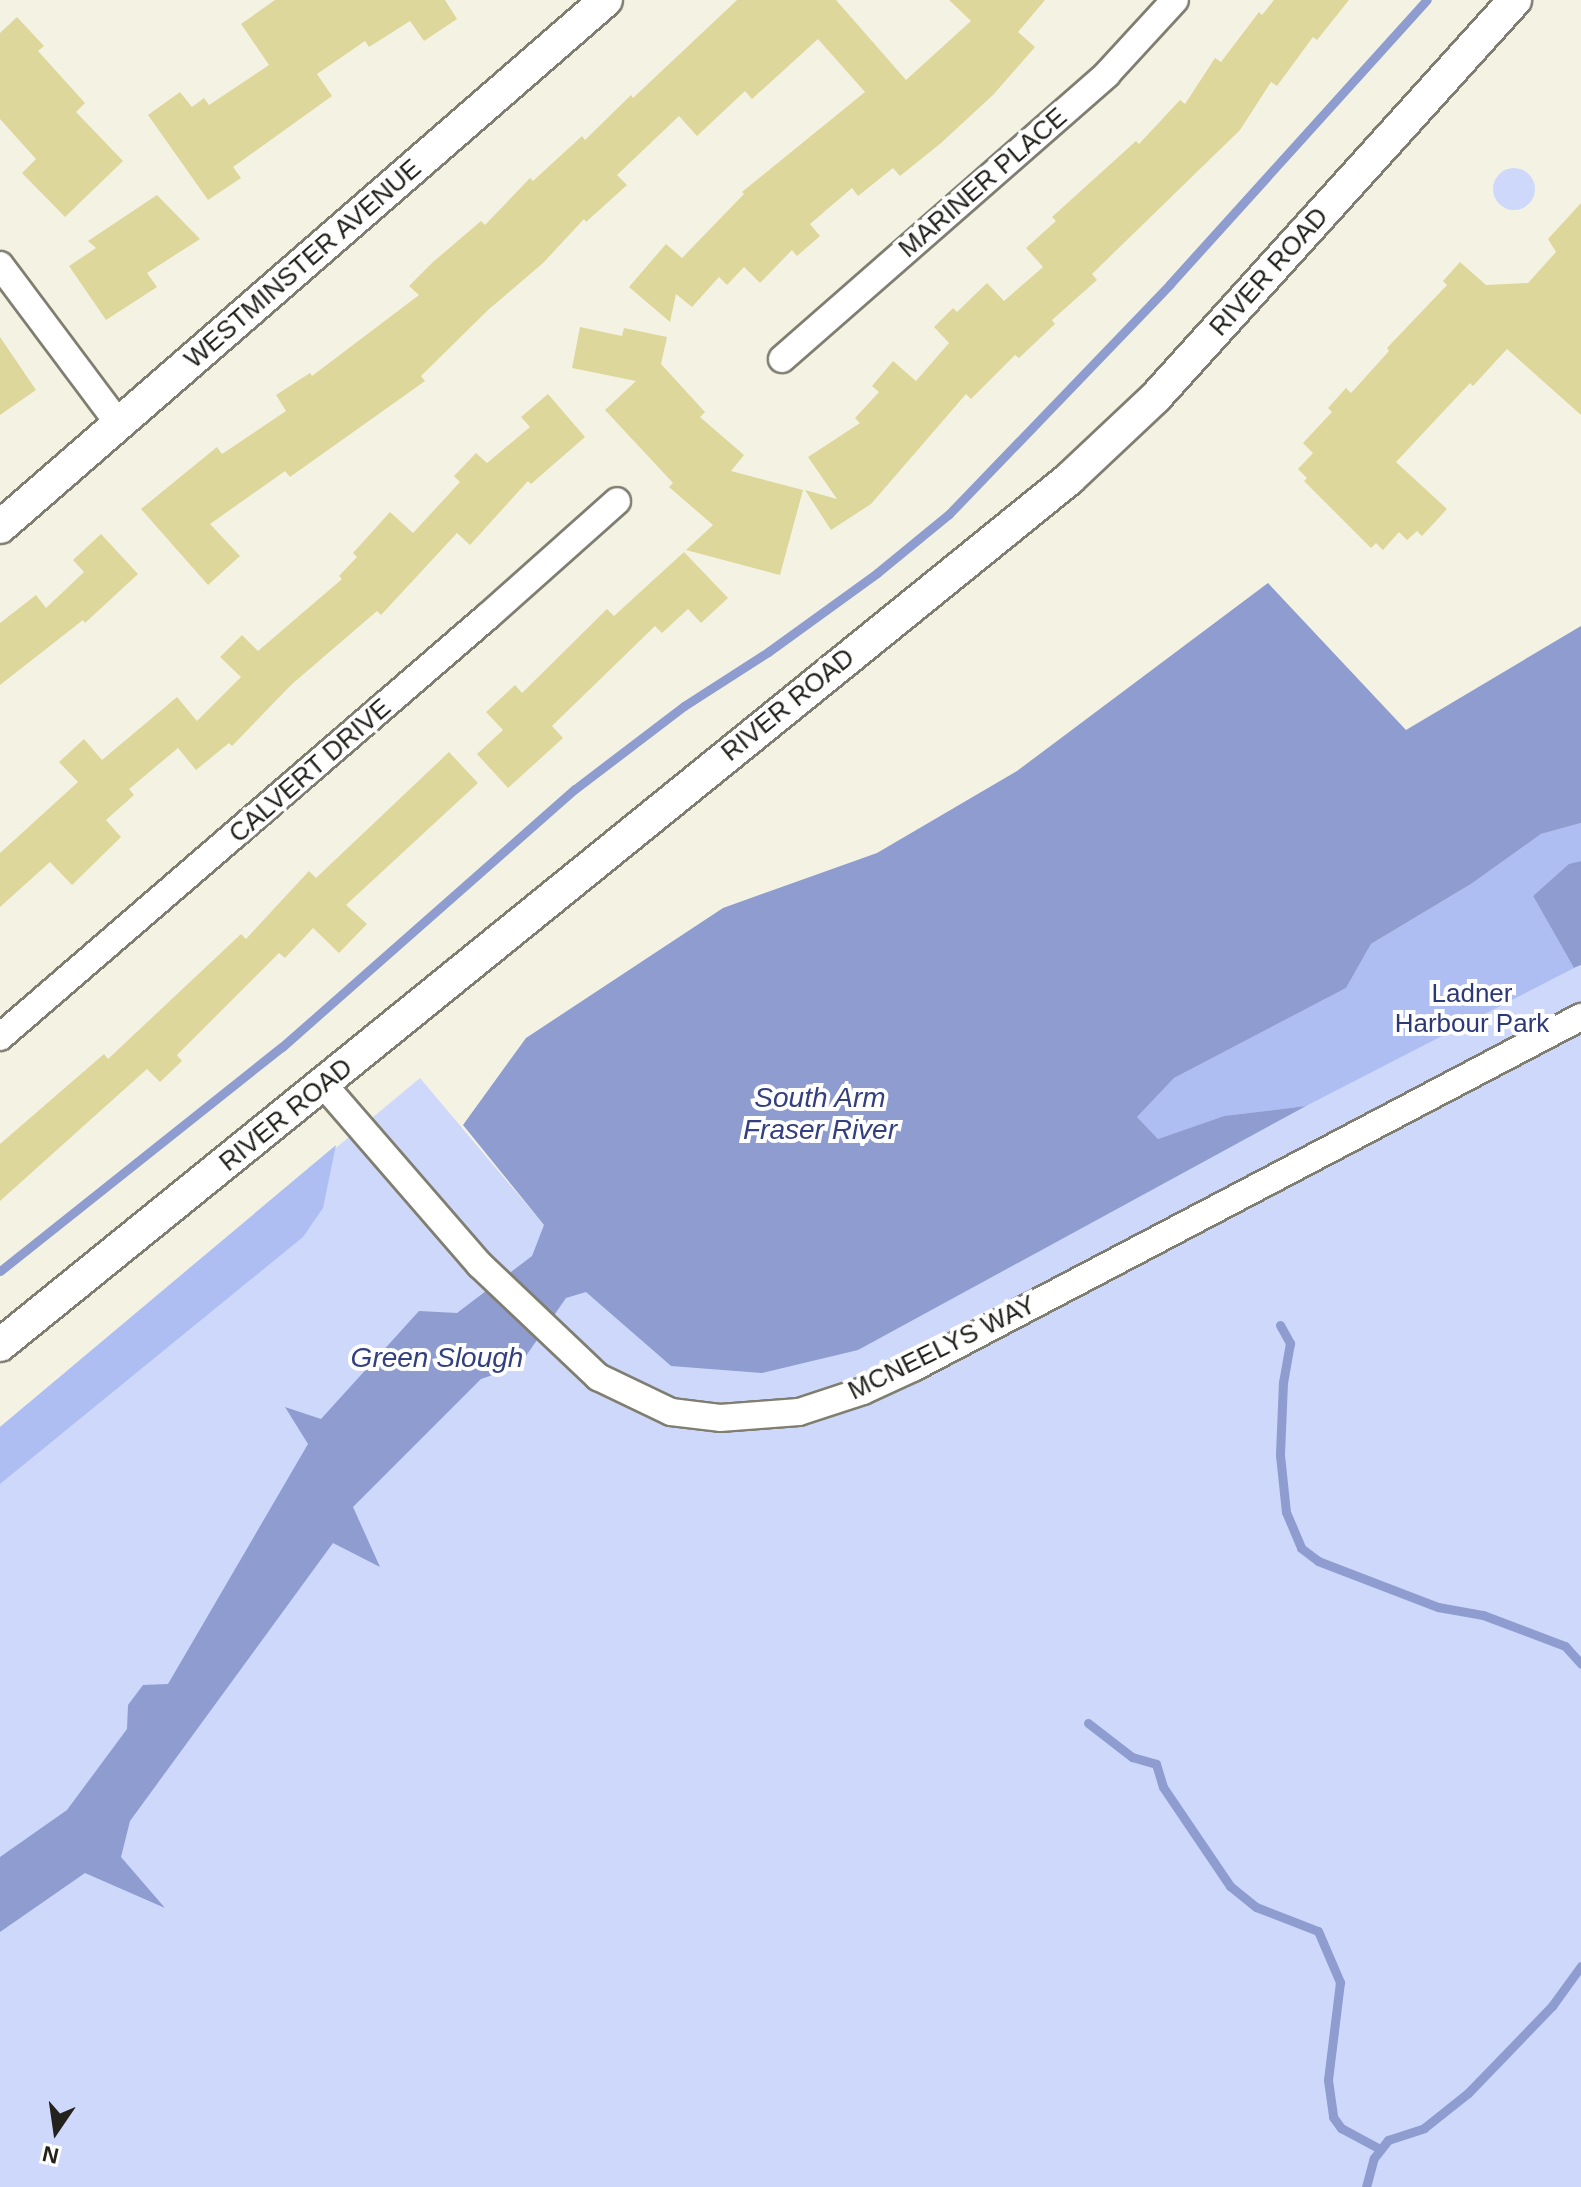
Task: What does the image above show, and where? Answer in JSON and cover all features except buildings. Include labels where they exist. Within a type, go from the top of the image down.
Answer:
[{"type":"street","name":"WESTMINSTER AVENUE","points":[[0,527],[606,0]]},
{"type":"street","name":"MARINER PLACE","points":[[782,359],[1107,74],[1175,0]]},
{"type":"street","name":"RIVER ROAD","points":[[0,1345],[1080,469],[1155,398],[1515,0]]},
{"type":"street","points":[[0,265],[119,424]]},
{"type":"street","name":"CALVERT DRIVE","points":[[0,1037],[617,501]]},
{"type":"street","name":"MCNEELYS WAY","points":[[324,1085],[480,1265],[598,1377],[671,1412],[720,1418],[799,1412],[863,1391],[913,1368],[1581,1017]]},
{"type":"green space","points":[[1514,168],[1529,174],[1535,189],[1529,204],[1514,210],[1499,204],[1493,189],[1499,174]]},
{"type":"green space","name":"Ladner Harbour Park","points":[[1581,823],[1581,861],[1569,865],[1575,968],[1581,965],[1581,2187],[0,2187],[0,1427],[420,1078],[544,1225],[586,1291],[671,1366],[1471,884],[1541,834]]},
{"type":"green space","name":"Ladner Harbour Park","points":[[1581,823],[1581,861],[1569,865],[1533,896],[1574,968],[1306,1106],[1224,1116],[1158,1139],[1137,1117],[1174,1078],[1346,988],[1371,944],[1471,884],[1541,834]]},
{"type":"green space","points":[[336,1145],[323,1208],[303,1237],[0,1484],[0,1427]]},
{"type":"water","name":"South Arm Fraser River","points":[[1268,583],[1406,730],[1581,626],[1581,823],[1541,834],[1471,884],[1371,944],[1346,988],[1174,1078],[1137,1117],[1158,1139],[1224,1116],[1306,1106],[858,1350],[762,1373],[671,1366],[586,1292],[566,1298],[519,1366],[481,1379],[353,1507],[380,1567],[333,1543],[130,1821],[121,1857],[165,1908],[85,1873],[0,1932],[0,1857],[67,1810],[127,1729],[128,1705],[143,1685],[168,1684],[308,1444],[285,1407],[321,1419],[419,1311],[457,1313],[532,1256],[544,1225],[463,1125],[526,1038],[723,908],[877,853],[1017,771]]},
{"type":"water","points":[[1581,861],[1581,965],[1574,968],[1533,896],[1569,864]]},
{"type":"waterway","points":[[0,1271],[282,1047],[575,789],[684,706],[768,652],[877,573],[949,514],[1170,284],[1427,0]]},
{"type":"waterway","points":[[1280,1325],[1290,1343],[1283,1382],[1280,1455],[1286,1512],[1301,1548],[1318,1561],[1438,1607],[1483,1615],[1565,1646],[1581,1664]]},
{"type":"waterway","points":[[1088,1723],[1132,1757],[1156,1764],[1163,1787],[1230,1886],[1256,1907],[1318,1931],[1340,1982],[1328,2080],[1333,2117],[1341,2128],[1380,2149]]},
{"type":"waterway","points":[[1366,2187],[1374,2158],[1388,2140],[1424,2128],[1468,2093],[1552,2006],[1581,1966]]},
{"type":"water label","name":"Green Slough","points":[[437,1358]]}]
